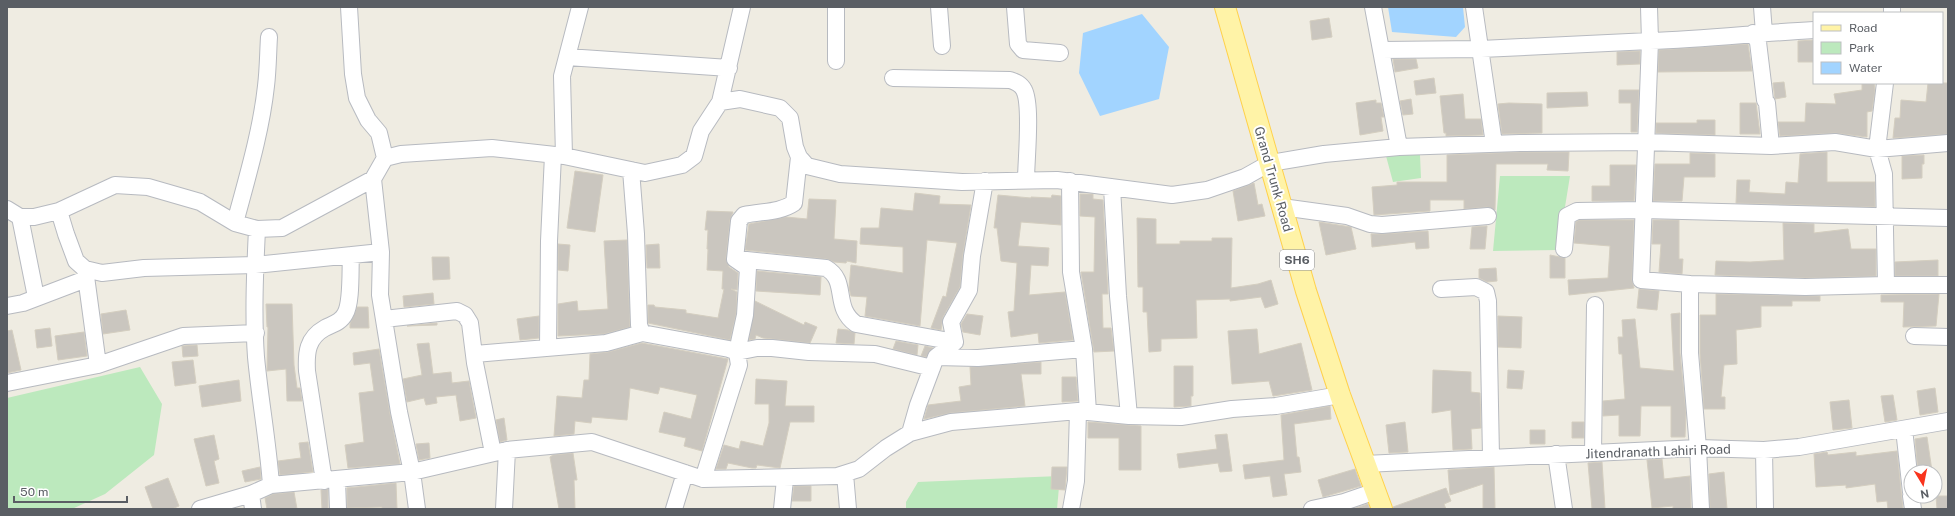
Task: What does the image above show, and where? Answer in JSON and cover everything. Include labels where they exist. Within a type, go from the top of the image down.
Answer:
[{"type":"main road","name":"Grand Trunk Road","points":[[1225,7],[1306,290],[1340,395],[1379,500]]},
{"type":"street","points":[[36,297],[14,213],[34,217],[60,212],[115,185],[148,186],[200,202],[235,223],[256,229],[282,228],[373,179],[385,158],[379,133],[368,120],[357,98],[353,74],[349,7]]},
{"type":"street","points":[[548,347],[549,241],[558,156],[562,76],[580,7]]},
{"type":"street","points":[[385,158],[401,154],[492,148],[558,156],[645,173],[682,165],[694,156],[701,131],[720,102],[742,7]]},
{"type":"street","points":[[836,7],[836,61]]},
{"type":"street","points":[[939,7],[942,46]]},
{"type":"street","points":[[1015,7],[1018,44],[1023,50],[1060,53]]},
{"type":"street","points":[[1372,7],[1399,147]]},
{"type":"street","points":[[1474,7],[1494,144]]},
{"type":"street","points":[[1649,7],[1650,41],[1642,280],[1690,284],[1805,287],[1948,285]]},
{"type":"street","points":[[1762,7],[1758,42],[1764,100],[1767,104],[1771,146]]},
{"type":"street","points":[[1381,50],[1481,49],[1706,39],[1758,33],[1813,30]]},
{"type":"street","points":[[235,223],[263,109],[269,37]]},
{"type":"street","points":[[567,57],[729,68]]},
{"type":"street","points":[[893,78],[1010,80],[1019,84],[1025,91],[1027,106],[1026,180]]},
{"type":"street","points":[[1886,84],[1877,149],[1884,174],[1886,285]]},
{"type":"street","points":[[720,102],[740,99],[780,108],[790,118],[795,147],[799,157],[807,166],[840,174],[962,182],[1026,180],[1070,181],[1172,195],[1207,190],[1245,177],[1270,163],[1324,154],[1399,147],[1646,142],[1771,146],[1835,142],[1877,149],[1948,142]]},
{"type":"street","points":[[735,259],[739,221],[744,215],[777,210],[794,203],[799,157]]},
{"type":"street","points":[[631,170],[636,234],[639,325],[642,333]]},
{"type":"street","points":[[373,179],[381,252],[380,295],[399,412],[412,472],[416,509]]},
{"type":"street","points":[[955,342],[951,322],[969,290],[972,256],[985,181]]},
{"type":"street","points":[[1070,181],[1071,272],[1084,349],[1083,411],[1076,481],[1071,509]]},
{"type":"street","points":[[1112,187],[1118,296],[1129,416]]},
{"type":"street","points":[[1282,207],[1347,216],[1370,224],[1382,225],[1488,216]]},
{"type":"street","points":[[1564,249],[1567,216],[1577,211],[1644,210],[1948,218]]},
{"type":"street","points":[[60,212],[66,234],[76,260],[86,274],[98,365]]},
{"type":"street","points":[[256,229],[256,357],[268,444],[270,485]]},
{"type":"street","points":[[7,306],[36,297],[86,274],[144,268],[255,265],[381,252]]},
{"type":"street","points":[[338,509],[307,371],[306,352],[309,344],[322,330],[339,321],[346,313],[351,255]]},
{"type":"street","points":[[735,259],[826,268],[834,273],[839,282],[842,306],[848,319],[856,324],[955,342]]},
{"type":"street","points":[[703,479],[739,365],[737,352],[745,315],[748,268],[735,259]]},
{"type":"street","points":[[1690,284],[1690,353],[1698,448],[1701,509]]},
{"type":"street","points":[[1441,289],[1476,287],[1486,292],[1488,301],[1491,457]]},
{"type":"street","points":[[1593,453],[1595,305]]},
{"type":"street","points":[[384,319],[457,311],[466,315],[470,323],[475,354],[500,451],[504,509]]},
{"type":"street","points":[[7,383],[98,365],[183,336],[256,333]]},
{"type":"street","points":[[475,354],[606,343],[642,333],[729,348],[737,352],[757,348],[772,348],[808,352],[875,354],[934,362],[1084,349]]},
{"type":"street","points":[[1914,336],[1948,336]]},
{"type":"street","points":[[910,433],[918,405],[934,362],[955,342]]},
{"type":"street","points":[[200,509],[252,501],[270,485],[331,481],[412,472],[500,451],[592,442],[703,479],[837,476],[859,469],[886,448],[910,433],[951,422],[1083,411],[1129,416],[1181,417],[1232,409],[1276,406],[1340,395]]},
{"type":"street","name":"Jitendranath Lahiri Road","points":[[1365,464],[1698,448],[1764,450],[1799,447],[1904,429],[1947,424]]},
{"type":"street","points":[[1904,429],[1908,464]]},
{"type":"street","points":[[1764,450],[1765,509]]},
{"type":"street","points":[[1556,454],[1564,509]]},
{"type":"street","points":[[674,509],[685,473]]},
{"type":"street","points":[[845,474],[848,509]]},
{"type":"street","points":[[782,509],[784,478]]},
{"type":"street","points":[[1312,509],[1344,502],[1379,500]]},
{"type":"green space","points":[[1423,149],[1420,155],[1421,178],[1393,182],[1386,156]]},
{"type":"green space","points":[[1500,176],[1570,176],[1558,250],[1493,251]]},
{"type":"green space","points":[[140,367],[162,404],[154,455],[105,494],[72,509],[7,509],[7,398]]},
{"type":"green space","points":[[1060,476],[1057,509],[906,509],[906,502],[918,482]]},
{"type":"water","points":[[1388,7],[1463,7],[1465,27],[1456,37],[1392,32]]},
{"type":"water","points":[[1142,14],[1169,47],[1159,99],[1100,116],[1079,73],[1083,33]]},
{"type":"building","points":[[1329,18],[1332,37],[1312,40],[1310,21]]},
{"type":"building","points":[[1813,40],[1813,62],[1798,62],[1798,41]]},
{"type":"building","points":[[1748,44],[1752,71],[1658,72],[1659,50]]},
{"type":"building","points":[[1640,51],[1640,64],[1617,65],[1617,52]]},
{"type":"building","points":[[1393,59],[1416,59],[1418,68],[1395,72]]},
{"type":"building","points":[[1434,78],[1436,93],[1416,95],[1414,81]]},
{"type":"building","points":[[1784,82],[1786,97],[1775,99],[1773,83]]},
{"type":"building","points":[[1948,83],[1948,134],[1893,138],[1895,118],[1900,118],[1901,100],[1926,102],[1928,84]]},
{"type":"building","points":[[1862,84],[1874,84],[1875,90],[1872,111],[1867,112],[1867,137],[1835,133],[1780,136],[1778,122],[1805,122],[1806,103],[1836,104],[1834,94],[1862,90]]},
{"type":"building","points":[[1619,90],[1639,90],[1637,132],[1631,132],[1631,103],[1619,103]]},
{"type":"building","points":[[1587,92],[1588,106],[1547,108],[1547,93]]},
{"type":"building","points":[[1463,94],[1465,119],[1481,119],[1483,135],[1446,136],[1446,133],[1444,133],[1440,96]]},
{"type":"building","points":[[1411,99],[1413,114],[1403,115],[1400,101]]},
{"type":"building","points":[[1376,100],[1376,103],[1381,103],[1384,117],[1381,117],[1383,131],[1360,135],[1356,103]]},
{"type":"building","points":[[1740,103],[1756,103],[1760,134],[1740,134]]},
{"type":"building","points":[[1498,104],[1542,104],[1542,133],[1502,134]]},
{"type":"building","points":[[1697,120],[1715,120],[1715,135],[1656,133],[1656,123],[1697,123]]},
{"type":"building","points":[[1520,152],[1569,152],[1568,171],[1547,170],[1548,164],[1496,164],[1495,210],[1487,207],[1464,209],[1464,200],[1430,200],[1430,211],[1374,215],[1372,187],[1397,185],[1397,182],[1447,182],[1447,155]]},
{"type":"building","points":[[1827,152],[1827,182],[1875,182],[1875,207],[1736,203],[1737,180],[1750,180],[1749,192],[1785,194],[1786,182],[1798,183],[1800,154]]},
{"type":"building","points":[[1690,153],[1715,154],[1715,177],[1684,177],[1682,201],[1653,201],[1655,164],[1690,164]]},
{"type":"building","points":[[1924,155],[1924,164],[1922,164],[1922,178],[1902,179],[1902,156]]},
{"type":"building","points":[[1610,165],[1636,165],[1634,201],[1592,201],[1592,186],[1610,186]]},
{"type":"building","points":[[575,171],[603,175],[595,232],[567,228]]},
{"type":"building","points":[[1254,183],[1258,205],[1262,204],[1265,216],[1238,221],[1233,191]]},
{"type":"building","points":[[915,193],[940,196],[939,204],[971,205],[963,254],[960,287],[943,317],[941,330],[931,328],[943,296],[946,297],[957,243],[927,240],[920,326],[865,316],[867,297],[851,296],[849,288],[851,265],[903,273],[903,247],[860,244],[861,228],[879,228],[881,208],[913,211]]},
{"type":"building","points":[[1080,194],[1093,194],[1093,199],[1103,200],[1108,294],[1102,294],[1103,328],[1111,328],[1114,351],[1094,352],[1081,272],[1094,272],[1095,217],[1080,216]]},
{"type":"building","points":[[998,195],[1031,198],[1051,198],[1052,195],[1061,196],[1061,225],[1021,222],[1018,246],[1049,248],[1048,266],[1031,265],[1029,295],[1065,292],[1073,340],[1039,343],[1038,333],[1011,337],[1008,312],[1014,311],[1017,263],[1001,261],[997,228],[994,228]]},
{"type":"building","points":[[809,199],[836,200],[834,239],[857,241],[856,263],[847,261],[846,263],[834,262],[827,259],[745,250],[749,224],[786,217],[807,219]]},
{"type":"building","points":[[707,211],[733,212],[730,220],[726,258],[729,267],[738,273],[737,290],[731,289],[737,292],[736,314],[730,340],[648,323],[648,305],[686,310],[686,313],[718,318],[724,289],[722,289],[723,271],[707,270],[708,230],[705,230]]},
{"type":"building","points":[[1137,218],[1156,219],[1156,244],[1180,244],[1180,241],[1212,241],[1212,238],[1232,238],[1231,288],[1258,284],[1271,280],[1278,304],[1265,308],[1261,297],[1230,301],[1230,299],[1196,300],[1197,338],[1161,339],[1161,351],[1149,352],[1147,312],[1143,312],[1143,287],[1138,287]]},
{"type":"building","points":[[1579,220],[1634,220],[1632,280],[1634,288],[1569,295],[1568,280],[1608,278],[1610,246],[1574,243],[1576,222]]},
{"type":"building","points":[[1653,220],[1679,220],[1679,259],[1683,259],[1682,274],[1659,272],[1661,244],[1652,244]]},
{"type":"building","points":[[1319,222],[1351,227],[1356,249],[1326,255]]},
{"type":"building","points":[[1783,223],[1814,224],[1814,233],[1848,229],[1851,249],[1876,249],[1876,276],[1805,278],[1715,275],[1716,261],[1750,262],[1784,260]]},
{"type":"building","points":[[1487,226],[1485,249],[1470,249],[1472,227]]},
{"type":"building","points":[[1428,231],[1429,248],[1416,249],[1415,242],[1372,247],[1371,234]]},
{"type":"building","points":[[627,240],[630,327],[604,334],[558,336],[558,304],[577,301],[578,311],[608,309],[604,241]]},
{"type":"building","points":[[558,244],[570,245],[568,271],[558,270]]},
{"type":"building","points":[[659,244],[660,268],[647,268],[646,245]]},
{"type":"building","points":[[1550,255],[1565,258],[1565,278],[1550,278]]},
{"type":"building","points":[[432,257],[449,257],[450,279],[433,280]]},
{"type":"building","points":[[1938,260],[1938,276],[1895,276],[1895,262]]},
{"type":"building","points":[[1496,268],[1497,281],[1487,282],[1479,278],[1479,269]]},
{"type":"building","points":[[757,271],[821,277],[820,295],[756,291]]},
{"type":"building","points":[[1639,289],[1659,291],[1657,310],[1637,308]]},
{"type":"building","points":[[433,293],[434,304],[404,307],[403,296]]},
{"type":"building","points":[[1716,294],[1820,296],[1820,301],[1792,301],[1792,306],[1761,306],[1761,327],[1736,330],[1737,364],[1724,365],[1721,397],[1725,397],[1725,409],[1704,409],[1700,353],[1700,315],[1716,315]]},
{"type":"building","points":[[1939,294],[1936,326],[1903,327],[1904,302],[1881,302],[1881,295]]},
{"type":"building","points":[[755,301],[804,325],[805,322],[817,327],[810,343],[763,338],[756,335],[755,339],[749,340]]},
{"type":"building","points":[[266,304],[292,304],[294,365],[297,388],[300,388],[302,401],[287,401],[286,369],[267,371],[268,327]]},
{"type":"building","points":[[357,307],[368,307],[369,328],[350,328],[350,324]]},
{"type":"building","points":[[126,310],[130,330],[103,334],[101,314]]},
{"type":"building","points":[[1680,313],[1680,353],[1686,413],[1685,437],[1671,437],[1671,406],[1641,406],[1640,436],[1619,436],[1619,415],[1603,416],[1603,401],[1625,399],[1622,354],[1619,354],[1618,337],[1623,337],[1622,320],[1635,319],[1640,368],[1674,371],[1671,314]]},
{"type":"building","points":[[967,314],[983,316],[980,335],[963,332],[961,324]]},
{"type":"building","points":[[539,316],[539,338],[520,340],[517,319]]},
{"type":"building","points":[[1498,316],[1522,317],[1521,348],[1498,347]]},
{"type":"building","points":[[437,323],[437,325],[407,326]]},
{"type":"building","points":[[50,328],[52,346],[37,348],[35,330]]},
{"type":"building","points":[[838,329],[848,330],[855,333],[854,344],[836,343]]},
{"type":"building","points":[[1257,329],[1259,354],[1301,343],[1312,390],[1273,396],[1269,381],[1232,384],[1228,331]]},
{"type":"building","points":[[12,330],[21,370],[7,373],[7,331]]},
{"type":"building","points":[[84,332],[87,356],[58,360],[55,336]]},
{"type":"building","points":[[896,341],[918,345],[917,355],[893,349]]},
{"type":"building","points":[[429,343],[433,374],[451,372],[452,383],[469,381],[476,418],[460,421],[456,395],[436,397],[437,403],[426,405],[424,398],[407,402],[403,379],[422,375],[417,344]]},
{"type":"building","points":[[642,343],[728,359],[702,451],[684,446],[686,438],[659,432],[664,412],[691,419],[697,395],[660,387],[658,394],[630,388],[627,420],[592,417],[591,423],[575,421],[574,434],[554,436],[557,396],[582,398],[584,380],[589,380],[590,354],[608,352]]},
{"type":"building","points":[[197,345],[198,356],[183,357],[182,346]]},
{"type":"building","points":[[925,346],[933,348],[926,357],[921,356]]},
{"type":"building","points":[[379,349],[400,464],[348,468],[345,445],[364,442],[359,393],[374,391],[370,363],[354,365],[353,353]]},
{"type":"building","points":[[193,360],[196,383],[175,386],[172,362]]},
{"type":"building","points":[[1041,362],[1041,374],[1021,374],[1025,406],[950,413],[924,419],[928,405],[961,401],[959,387],[971,385],[970,367]]},
{"type":"building","points":[[1174,366],[1193,366],[1193,396],[1191,396],[1191,406],[1174,407]]},
{"type":"building","points":[[1433,370],[1471,372],[1471,392],[1480,393],[1481,428],[1471,429],[1472,449],[1453,450],[1451,410],[1432,413]]},
{"type":"building","points":[[1508,370],[1524,371],[1522,389],[1507,388]]},
{"type":"building","points":[[1062,377],[1076,377],[1078,401],[1062,402]]},
{"type":"building","points":[[756,379],[787,381],[785,406],[814,406],[814,422],[790,422],[780,468],[757,465],[756,468],[752,468],[728,463],[726,469],[716,469],[724,445],[739,449],[741,441],[763,446],[769,423],[769,404],[755,404]]},
{"type":"building","points":[[239,380],[241,401],[202,407],[199,386]]},
{"type":"building","points":[[1935,388],[1938,412],[1920,415],[1917,391]]},
{"type":"building","points":[[1893,395],[1897,420],[1885,422],[1881,396]]},
{"type":"building","points":[[1849,400],[1852,428],[1833,430],[1830,402]]},
{"type":"building","points":[[1330,406],[1331,419],[1294,424],[1297,457],[1299,457],[1301,472],[1284,474],[1287,495],[1273,497],[1270,476],[1245,479],[1243,465],[1284,460],[1281,415]]},
{"type":"building","points":[[504,418],[507,440],[500,442],[496,420]]},
{"type":"building","points":[[1088,422],[1141,426],[1141,470],[1119,470],[1119,438],[1088,438]]},
{"type":"building","points":[[1405,422],[1408,452],[1389,453],[1386,425]]},
{"type":"building","points":[[1572,422],[1584,422],[1584,438],[1572,438]]},
{"type":"building","points":[[1530,430],[1545,430],[1545,444],[1530,444]]},
{"type":"building","points":[[1227,434],[1232,471],[1220,472],[1218,463],[1179,468],[1177,454],[1217,449],[1215,435]]},
{"type":"building","points":[[214,435],[219,459],[214,461],[219,483],[206,486],[194,439]]},
{"type":"building","points":[[1927,437],[1931,464],[1917,464],[1915,439]]},
{"type":"building","points":[[308,442],[313,472],[280,475],[278,461],[301,458],[299,443]]},
{"type":"building","points":[[429,443],[430,458],[419,460],[416,444]]},
{"type":"building","points":[[1897,451],[1903,509],[1888,509],[1887,501],[1877,502],[1875,484],[1846,488],[1846,485],[1816,487],[1814,454],[1827,452],[1828,455],[1856,452],[1856,456]]},
{"type":"building","points":[[573,453],[577,480],[574,480],[575,509],[559,509],[550,457],[553,455]]},
{"type":"building","points":[[1662,459],[1664,479],[1690,476],[1691,508],[1673,509],[1673,506],[1652,508],[1647,460]]},
{"type":"building","points":[[1602,462],[1605,509],[1592,509],[1588,463]]},
{"type":"building","points":[[260,467],[261,479],[245,482],[242,471]]},
{"type":"building","points":[[1052,467],[1067,467],[1065,490],[1051,489]]},
{"type":"building","points":[[1494,467],[1495,509],[1483,509],[1483,484],[1450,495],[1448,470]]},
{"type":"building","points":[[1355,469],[1361,486],[1323,497],[1318,480]]},
{"type":"building","points":[[1724,472],[1727,509],[1710,509],[1709,474]]},
{"type":"building","points":[[168,478],[179,506],[172,509],[153,509],[145,487]]},
{"type":"building","points":[[396,483],[397,509],[382,509],[382,507],[347,508],[347,488]]},
{"type":"building","points":[[794,486],[811,486],[811,501],[792,501]]},
{"type":"building","points":[[1446,488],[1451,501],[1444,504],[1446,509],[1393,509],[1393,507]]},
{"type":"building","points":[[328,489],[328,509],[322,509],[321,490]]},
{"type":"building","points":[[294,492],[297,509],[267,509],[265,498],[273,494]]},
{"type":"building","points":[[1943,496],[1948,496],[1948,509],[1937,509],[1937,504],[1943,504]]},
{"type":"building","points":[[1368,504],[1370,509],[1353,509]]}]
